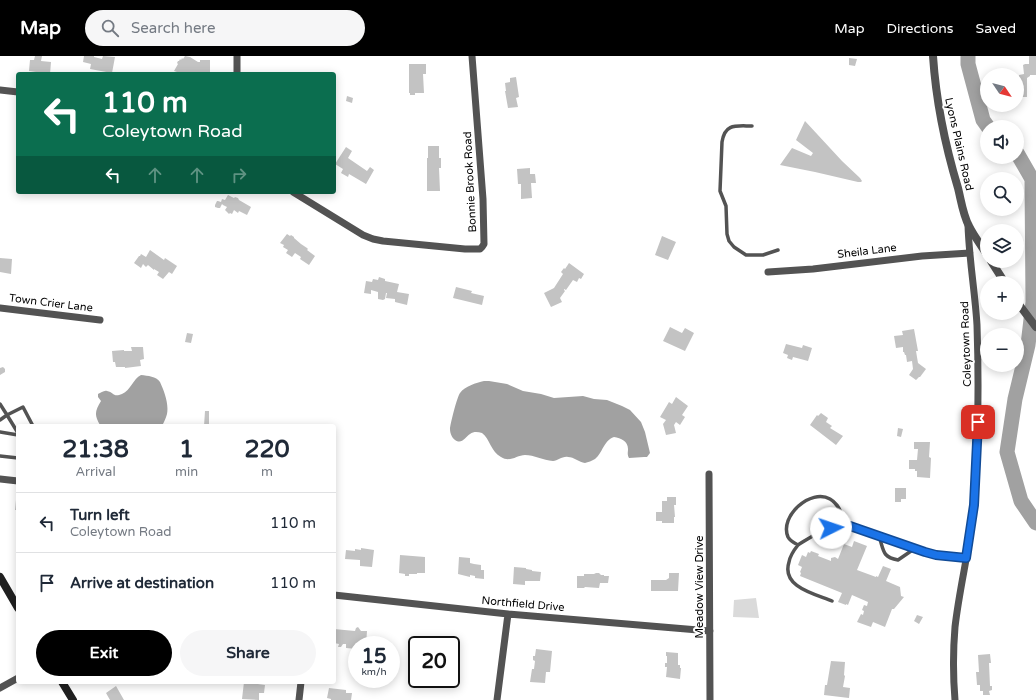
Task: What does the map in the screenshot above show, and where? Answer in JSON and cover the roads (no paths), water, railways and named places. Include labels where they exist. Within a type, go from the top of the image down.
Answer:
[{"type":"main road","points":[[0,577],[16,605]]},
{"type":"main road","points":[[63,684],[73,700]]},
{"type":"street","points":[[237,56],[237,72]]},
{"type":"street","name":"Bonnie Brook Road","points":[[296,194],[363,235],[373,239],[417,245],[480,249],[484,244],[483,199],[472,56]]},
{"type":"street","name":"Lyons Plains Road","points":[[933,56],[937,96],[946,144],[968,225],[980,244]]},
{"type":"street","points":[[0,90],[16,92]]},
{"type":"street","name":"Coleytown Road","points":[[955,700],[953,661],[954,641],[974,505],[978,404],[977,326],[968,225]]},
{"type":"street","name":"Sheila Lane","points":[[768,272],[813,269],[922,256],[970,253]]},
{"type":"street","name":"Town Crier Lane","points":[[0,308],[97,319]]},
{"type":"street","points":[[1024,311],[1036,327]]},
{"type":"street","name":"Meadow View Drive","points":[[709,474],[710,700]]},
{"type":"street","points":[[0,479],[16,481]]},
{"type":"street","name":"Northfield Drive","points":[[336,595],[508,614],[710,631]]},
{"type":"street","points":[[497,700],[508,614]]},
{"type":"street","points":[[0,688],[16,679]]},
{"type":"street","points":[[299,700],[301,684]]},
{"type":"lane","points":[[752,126],[731,127],[723,134],[720,191],[726,206],[727,234],[729,241],[734,247],[746,255],[764,255],[778,250]]},
{"type":"lane","points":[[0,404],[16,430]]},
{"type":"lane","points":[[0,420],[23,407],[32,424]]},
{"type":"lane","points":[[0,432],[16,434]]},
{"type":"lane","points":[[0,456],[16,458]]},
{"type":"lane","points":[[798,545],[792,542],[789,538],[786,529],[787,522],[794,510],[812,498],[819,497],[830,499],[838,506],[843,518],[850,526]]},
{"type":"lane","points":[[832,601],[796,586],[788,575],[788,562],[798,545],[822,530],[839,526],[850,526],[914,549],[936,555],[966,558]]},
{"type":"lane","points":[[879,536],[884,554],[889,558],[898,560],[914,549]]},
{"type":"waterway","points":[[968,56],[968,64],[983,120]]},
{"type":"waterway","points":[[1023,164],[1032,179],[1033,302],[1028,345],[1015,399],[1007,452],[1021,501],[1036,523]]}]
